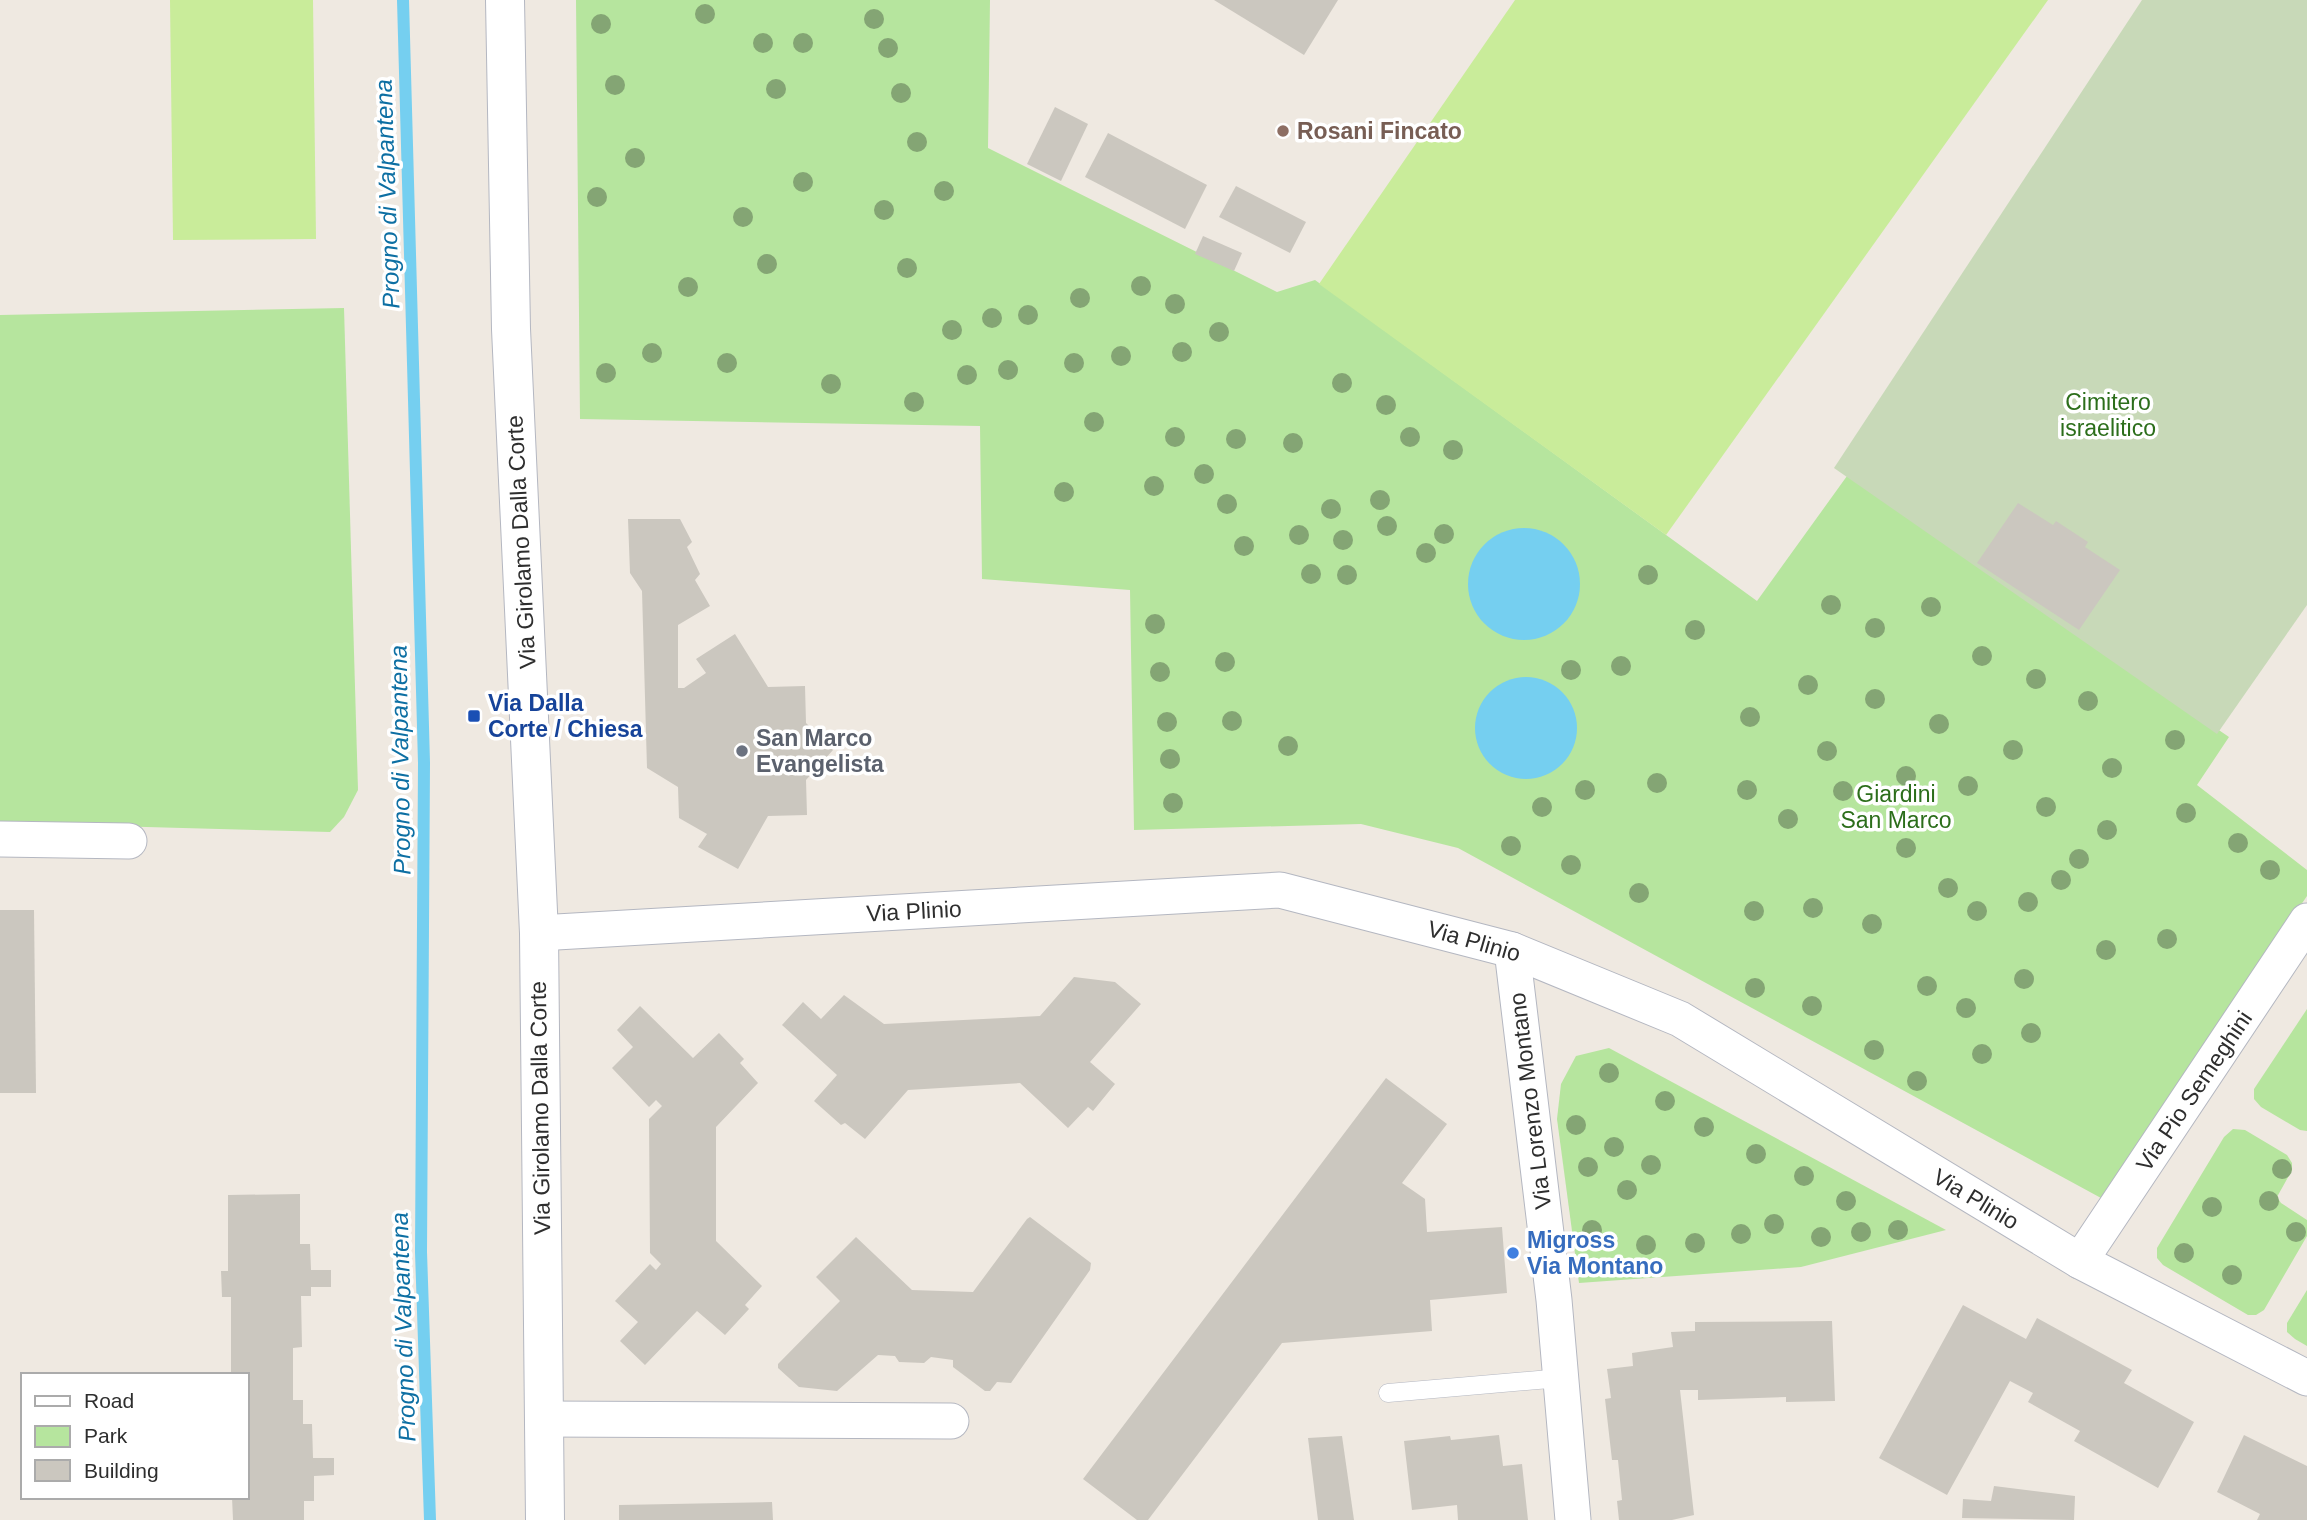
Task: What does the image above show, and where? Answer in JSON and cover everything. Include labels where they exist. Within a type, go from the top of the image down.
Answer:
[{"type":"street","name":"Via Girolamo Dalla Corte","points":[[505,0],[511,329],[539,933],[545,1520]]},
{"type":"street","points":[[0,839],[129,841]]},
{"type":"street","name":"Via Plinio","points":[[539,933],[1280,890],[1512,950],[1680,1019],[2080,1261],[2307,1378]]},
{"type":"street","name":"Via Pio Semeghini","points":[[2080,1261],[2307,921]]},
{"type":"street","name":"Via Lorenzo Montano","points":[[1512,950],[1554,1300],[1573,1520]]},
{"type":"street","points":[[544,1419],[951,1421]]},
{"type":"lane","points":[[1388,1393],[1561,1378]]},
{"type":"green space","points":[[170,0],[313,0],[316,239],[173,240]]},
{"type":"green space","name":"Giardini San Marco","points":[[576,0],[990,0],[988,148],[1277,292],[1315,280],[1757,601],[1847,476],[2229,737],[2197,785],[2307,870],[2307,896],[2101,1198],[1458,848],[1361,824],[1134,830],[1130,590],[982,579],[980,426],[580,419]]},
{"type":"green space","points":[[1515,0],[2048,0],[1666,535],[1319,284]]},
{"type":"green space","name":"Cimitero israelitico","points":[[2142,0],[2307,0],[2307,605],[2217,734],[1834,468]]},
{"type":"green space","points":[[344,308],[358,790],[344,817],[330,832],[0,823],[0,315]]},
{"type":"green space","points":[[2307,1009],[2307,1131],[2300,1130],[2261,1107],[2254,1099],[2254,1089]]},
{"type":"green space","points":[[1609,1048],[1946,1230],[1801,1267],[1579,1283],[1557,1119],[1561,1084],[1576,1056]]},
{"type":"green space","points":[[2233,1129],[2245,1130],[2287,1155],[2292,1163],[2292,1170],[2277,1197],[2281,1203],[2307,1220],[2307,1236],[2264,1310],[2256,1315],[2248,1315],[2163,1265],[2157,1258],[2157,1248],[2224,1137]]},
{"type":"green space","points":[[2307,1290],[2307,1346],[2287,1332],[2287,1323]]},
{"type":"water","points":[[1524,528],[1545,532],[1564,544],[1576,563],[1580,584],[1576,605],[1564,624],[1545,636],[1524,640],[1503,636],[1484,624],[1472,605],[1468,584],[1472,563],[1484,544],[1503,532]]},
{"type":"water","points":[[1526,677],[1546,681],[1562,692],[1573,708],[1577,728],[1573,748],[1562,764],[1546,775],[1526,779],[1506,775],[1490,764],[1479,748],[1475,728],[1479,708],[1490,692],[1506,681]]},
{"type":"building","points":[[1214,0],[1338,0],[1304,55]]},
{"type":"building","points":[[1055,107],[1088,124],[1061,181],[1027,164]]},
{"type":"building","points":[[1108,133],[1207,185],[1185,229],[1085,177]]},
{"type":"building","points":[[1236,186],[1306,222],[1290,253],[1219,217]]},
{"type":"building","points":[[1203,236],[1242,253],[1234,271],[1195,254]]},
{"type":"building","points":[[2018,503],[2053,525],[2056,521],[2088,542],[2085,547],[2120,570],[2079,630],[1977,563]]},
{"type":"building","points":[[628,519],[680,519],[692,542],[687,547],[700,574],[695,580],[710,606],[678,625],[678,688],[684,688],[706,673],[696,659],[735,634],[768,687],[805,686],[806,723],[833,750],[806,780],[807,815],[768,816],[738,869],[698,847],[707,834],[679,818],[678,787],[647,768],[642,591],[630,573]]},
{"type":"building","points":[[0,910],[34,910],[36,1093],[0,1093]]},
{"type":"building","points":[[1074,977],[1115,982],[1141,1004],[1090,1062],[1115,1084],[1093,1111],[1088,1107],[1068,1128],[1020,1083],[908,1090],[865,1139],[845,1123],[841,1125],[814,1101],[837,1075],[782,1025],[803,1002],[821,1019],[844,995],[884,1024],[1040,1016]]},
{"type":"building","points":[[640,1006],[693,1058],[719,1033],[744,1059],[740,1063],[758,1083],[716,1127],[716,1241],[762,1286],[745,1305],[749,1309],[725,1335],[697,1311],[645,1365],[620,1341],[638,1322],[615,1301],[650,1264],[656,1270],[661,1264],[650,1253],[649,1119],[662,1106],[656,1100],[649,1107],[612,1068],[633,1047],[617,1030]]},
{"type":"building","points":[[1386,1078],[1447,1124],[1402,1183],[1425,1199],[1427,1232],[1502,1227],[1507,1293],[1430,1300],[1432,1331],[1282,1343],[1148,1520],[1137,1520],[1083,1479]]},
{"type":"building","points":[[300,1194],[300,1244],[310,1244],[311,1270],[331,1270],[331,1287],[311,1287],[311,1296],[301,1296],[302,1347],[293,1348],[293,1400],[303,1400],[303,1424],[312,1424],[313,1458],[334,1458],[334,1475],[314,1476],[314,1501],[304,1501],[304,1520],[233,1520],[232,1499],[248,1499],[248,1373],[231,1373],[231,1297],[222,1297],[221,1271],[228,1271],[228,1195]]},
{"type":"building","points":[[1030,1217],[1091,1263],[1090,1270],[1011,1383],[997,1382],[990,1391],[985,1391],[953,1367],[953,1360],[931,1357],[924,1363],[899,1362],[895,1356],[878,1355],[837,1391],[799,1387],[778,1368],[778,1364],[840,1301],[816,1277],[856,1237],[912,1290],[973,1292]]},
{"type":"building","points":[[1963,1305],[2026,1339],[2037,1318],[2132,1370],[2124,1383],[2194,1422],[2158,1488],[2074,1441],[2080,1431],[2028,1402],[2033,1393],[2010,1381],[1947,1495],[1879,1458]]},
{"type":"building","points":[[1832,1321],[1835,1401],[1786,1402],[1786,1397],[1698,1400],[1698,1390],[1680,1390],[1694,1515],[1672,1520],[1619,1520],[1617,1501],[1622,1500],[1618,1460],[1612,1460],[1605,1399],[1611,1398],[1607,1369],[1633,1366],[1632,1353],[1673,1347],[1671,1332],[1695,1331],[1695,1322]]},
{"type":"building","points":[[1499,1435],[1503,1466],[1522,1464],[1528,1520],[1458,1520],[1457,1505],[1412,1510],[1404,1441]]},
{"type":"building","points":[[2244,1435],[2307,1466],[2307,1520],[2257,1520],[2260,1514],[2217,1492]]},
{"type":"building","points":[[1342,1436],[1354,1520],[1318,1520],[1308,1438]]},
{"type":"building","points":[[1994,1486],[2075,1496],[2074,1520],[1962,1518],[1963,1499],[1991,1501]]},
{"type":"building","points":[[772,1502],[773,1520],[619,1520],[619,1505]]},
{"type":"waterway","name":"Progno di Valpantena","points":[[403,0],[424,763],[421,1252],[430,1520]]},
{"type":"place","name":"Rosani Fincato","points":[[1283,131]]},
{"type":"place","name":"Via Dalla Corte / Chiesa","points":[[474,716]]},
{"type":"place","name":"San Marco Evangelista","points":[[742,751]]},
{"type":"place","name":"Migross Via Montano","points":[[1513,1253]]}]
